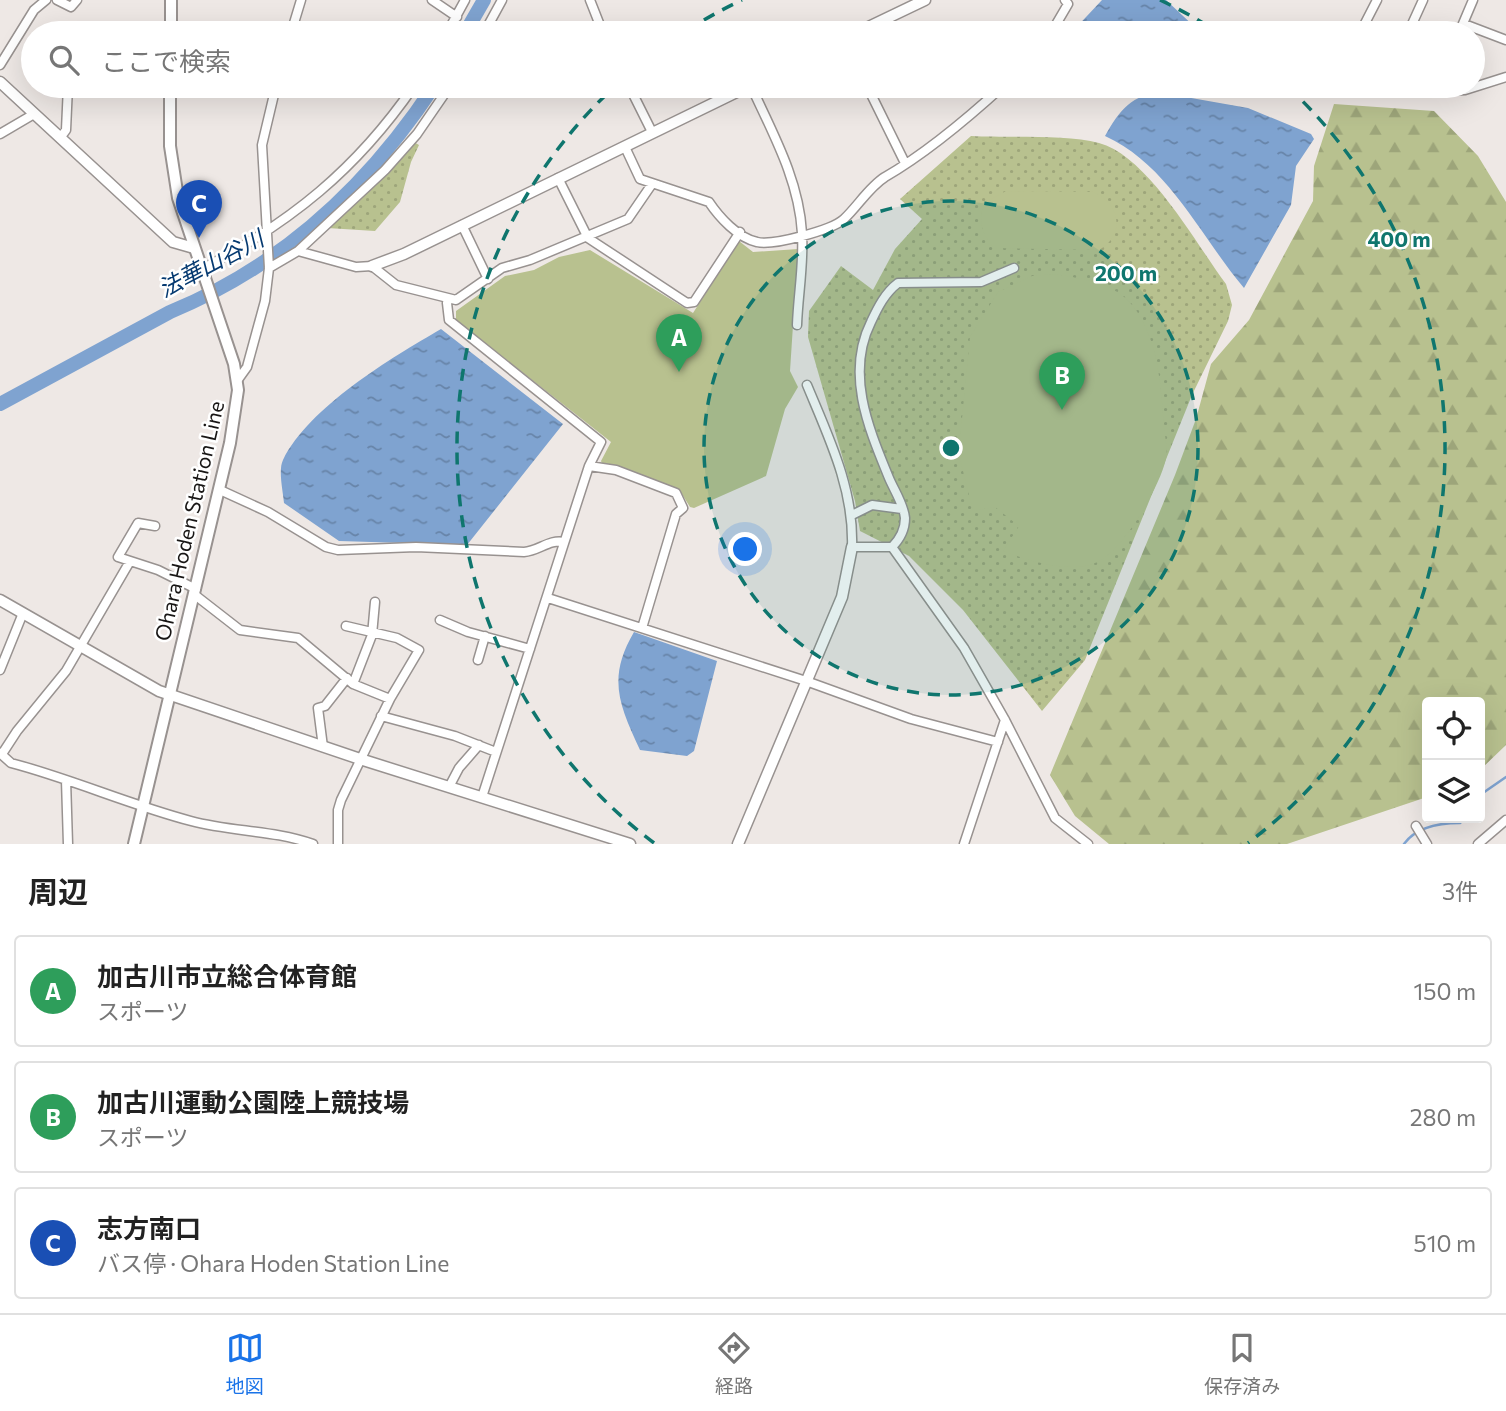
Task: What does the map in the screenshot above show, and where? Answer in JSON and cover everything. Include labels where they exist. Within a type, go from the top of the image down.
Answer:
[{"type":"main road","points":[[171,0],[171,21]]},
{"type":"main road","name":"Ohara Hoden Station Line","points":[[134,844],[220,490],[233,430],[237,381],[173,174],[170,98]]},
{"type":"street","points":[[27,21],[45,0]]},
{"type":"street","points":[[57,0],[71,7],[77,0]]},
{"type":"street","points":[[295,21],[301,0]]},
{"type":"street","points":[[432,0],[457,18]]},
{"type":"street","points":[[455,21],[466,0]]},
{"type":"street","points":[[491,21],[502,0]]},
{"type":"street","points":[[590,0],[598,21]]},
{"type":"street","points":[[881,21],[925,0]]},
{"type":"street","points":[[1058,21],[1068,4],[1065,0]]},
{"type":"street","points":[[1366,21],[1377,0]]},
{"type":"street","points":[[1413,21],[1423,0]]},
{"type":"street","points":[[1465,21],[1473,0]]},
{"type":"street","points":[[0,65],[21,31]]},
{"type":"street","points":[[1485,32],[1506,40]]},
{"type":"street","points":[[1485,84],[1506,78]]},
{"type":"street","points":[[0,82],[173,242],[194,248]]},
{"type":"street","points":[[60,138],[66,130],[67,98]]},
{"type":"street","points":[[237,381],[247,367],[265,301],[270,268],[262,145],[273,98]]},
{"type":"street","points":[[203,272],[266,234],[324,190],[386,125],[405,98]]},
{"type":"street","points":[[270,268],[298,251],[385,170],[417,134],[442,98]]},
{"type":"street","points":[[635,98],[652,132]]},
{"type":"street","points":[[298,251],[356,267],[372,266],[724,98]]},
{"type":"street","points":[[756,98],[793,177],[803,235],[797,325]]},
{"type":"street","points":[[873,98],[905,163]]},
{"type":"street","points":[[625,147],[640,179],[709,202],[720,219],[757,243],[803,235],[843,220],[865,195],[988,98]]},
{"type":"street","points":[[0,134],[34,114]]},
{"type":"street","points":[[558,178],[588,238],[687,303],[694,302],[740,232]]},
{"type":"street","points":[[372,266],[396,285],[456,300],[502,268],[588,238],[628,219],[652,184]]},
{"type":"street","points":[[462,225],[488,279]]},
{"type":"street","points":[[892,547],[903,532],[902,509],[874,441],[862,399],[861,345],[868,327],[889,290],[898,283],[981,282],[1014,268]]},
{"type":"street","points":[[447,303],[449,320],[601,442],[589,466],[482,797]]},
{"type":"street","points":[[738,844],[842,597],[852,547],[852,515],[837,460],[807,385]]},
{"type":"street","points":[[589,466],[616,470],[676,493],[683,508],[676,514],[642,628]]},
{"type":"street","points":[[220,490],[268,512],[326,547],[338,550],[416,547],[524,552],[557,541],[564,542]]},
{"type":"street","points":[[852,515],[869,505],[902,509]]},
{"type":"street","points":[[155,526],[138,523],[118,557],[158,570],[195,592],[240,630],[298,638],[350,681],[390,699]]},
{"type":"street","points":[[852,547],[892,547]]},
{"type":"street","points":[[892,547],[964,648],[1005,720],[1055,818],[1088,844]]},
{"type":"street","points":[[130,563],[81,646],[1,753],[11,763],[143,807],[204,824],[262,830],[313,844]]},
{"type":"street","points":[[548,598],[806,681],[911,719],[998,742]]},
{"type":"street","points":[[0,600],[169,695],[360,759],[630,844]]},
{"type":"street","points":[[323,747],[318,708],[325,706],[350,681],[372,631],[375,603]]},
{"type":"street","points":[[0,670],[23,613]]},
{"type":"street","points":[[440,620],[530,649]]},
{"type":"street","points":[[338,844],[338,810],[381,716],[419,650],[397,639],[346,626]]},
{"type":"street","points":[[478,660],[485,636]]},
{"type":"street","points":[[381,716],[496,752]]},
{"type":"street","points":[[964,844],[1005,720]]},
{"type":"street","points":[[449,787],[458,768],[479,745]]},
{"type":"street","points":[[0,769],[11,763]]},
{"type":"street","points":[[66,780],[68,844]]},
{"type":"street","points":[[1478,844],[1506,820]]},
{"type":"green space","points":[[1334,104],[1434,111],[1478,156],[1506,202],[1506,745],[1485,765],[1485,697],[1422,697],[1422,799],[1287,844],[1109,844],[1075,816],[1050,775],[1175,475],[1196,419],[1211,364],[1249,320],[1313,201],[1314,166]]},
{"type":"green space","points":[[971,136],[1070,138],[1099,143],[1117,151],[1135,165],[1170,203],[1226,284],[1232,305],[1228,321],[1192,395],[1085,660],[1042,711],[963,610],[909,556],[860,531],[855,501],[808,337],[809,311],[841,266],[873,290],[895,249],[922,219],[900,199]]},
{"type":"green space","points":[[412,141],[419,145],[411,162],[400,202],[375,231],[327,228],[368,192]]},
{"type":"green space","points":[[1006,191],[1094,192],[1110,204],[1114,212],[1116,228],[1113,236],[1099,250],[994,248],[982,227],[982,210],[984,203]]},
{"type":"green space","points":[[739,241],[753,252],[798,249],[790,371],[798,387],[785,409],[766,476],[694,508],[690,507],[680,491],[616,467],[603,466],[601,461],[611,442],[456,320],[456,311],[505,276],[534,270],[559,257],[590,250],[693,313]]},
{"type":"green space","points":[[1056,274],[1108,287],[1126,298],[1142,319],[1157,364],[1167,448],[1166,459],[1156,485],[1131,529],[1111,553],[1090,565],[1078,567],[1052,565],[1003,551],[1019,526],[995,507],[973,511],[961,463],[960,439],[970,337],[998,292],[1032,276]]},
{"type":"water","points":[[1102,0],[1166,0],[1188,21],[1082,21]]},
{"type":"water","points":[[1191,98],[1248,108],[1311,134],[1314,139],[1296,166],[1291,205],[1244,288],[1166,183],[1128,149],[1105,136],[1121,111],[1135,100]]},
{"type":"water","points":[[441,329],[563,424],[467,545],[339,541],[284,503],[281,475],[283,460],[295,440],[331,403],[376,369]]},
{"type":"water","points":[[634,632],[717,661],[694,751],[687,756],[640,750],[626,719],[618,677],[626,648]]},
{"type":"waterway","name":"法華山谷川","points":[[472,21],[484,0]]},
{"type":"waterway","name":"法華山谷川","points":[[0,404],[170,312],[211,293],[285,247],[351,189],[381,157],[426,98]]},
{"type":"waterway","points":[[1485,792],[1506,777]]},
{"type":"waterway","points":[[1404,844],[1422,830],[1437,825],[1460,823]]},
{"type":"place","name":"志方南口","points":[[199,238]]},
{"type":"place","name":"加古川市立総合体育館","points":[[679,372]]},
{"type":"place","name":"加古川運動公園陸上競技場","points":[[1062,410]]}]
